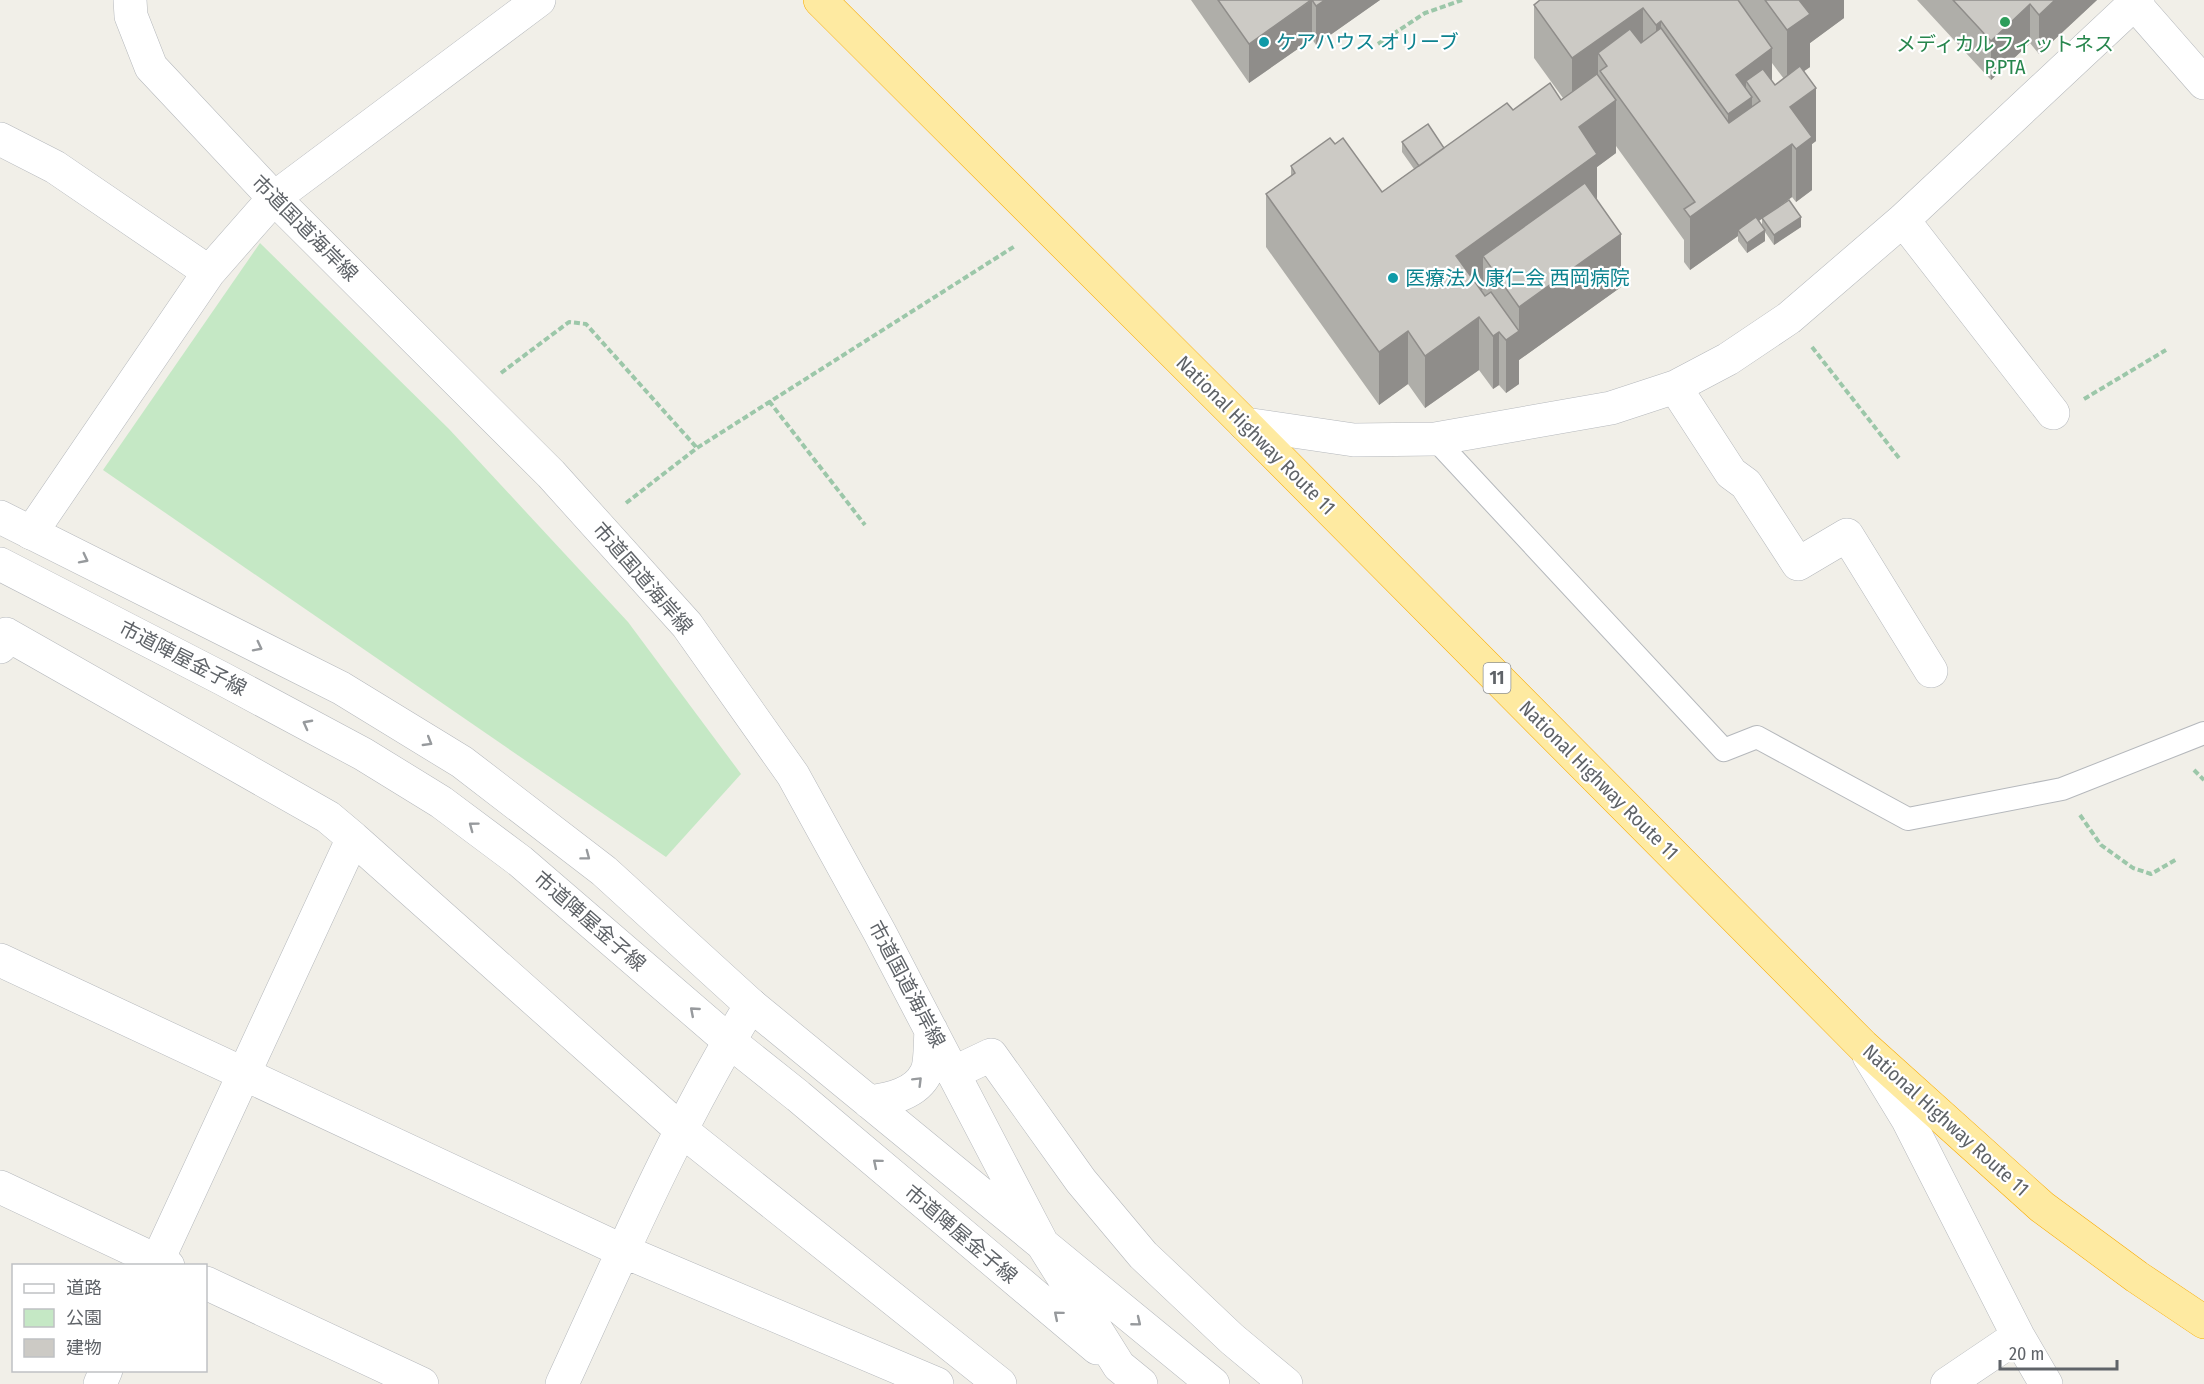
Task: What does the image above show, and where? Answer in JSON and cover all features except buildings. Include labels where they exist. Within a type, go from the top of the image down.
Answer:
[{"type":"highway","name":"National Highway Route 11","points":[[820,0],[1863,1046],[2042,1207],[2137,1277],[2204,1322]]},
{"type":"street","points":[[31,533],[209,272],[274,198],[539,0]]},
{"type":"street","points":[[1245,424],[1354,440],[1435,439],[1611,408],[1675,387],[1728,359],[1789,318],[1903,220],[2136,2],[2204,84]]},
{"type":"street","name":"市道国道海岸線","points":[[126,5],[151,68],[274,198],[551,474],[687,625],[793,775],[880,933],[1043,1245],[1130,1375]]},
{"type":"street","points":[[0,139],[55,167],[209,272]]},
{"type":"street","points":[[1903,220],[2054,413]]},
{"type":"street","points":[[1675,387],[1731,473],[1746,484],[1798,564],[1847,535],[1931,671]]},
{"type":"street","points":[[0,517],[341,688],[462,762],[604,871],[751,1005],[1043,1245]]},
{"type":"street","name":"市道陣屋金子線","points":[[0,564],[353,748],[441,802],[520,861],[729,1041],[798,1096],[1130,1375]]},
{"type":"street","points":[[0,647],[6,634],[328,817],[680,1129],[1000,1384]]},
{"type":"street","points":[[0,1187],[160,1264],[243,1075],[353,838]]},
{"type":"street","points":[[0,960],[624,1251],[937,1384]]},
{"type":"street","points":[[562,1384],[680,1129],[751,1005]]},
{"type":"street","points":[[870,1102],[894,1099],[914,1087],[927,1072],[931,1030]]},
{"type":"street","points":[[1863,1046],[1908,1120],[2018,1336],[2046,1384]]},
{"type":"street","points":[[953,1073],[991,1055],[1081,1180],[1143,1255],[1232,1339],[1286,1384]]},
{"type":"street","name":"市道国道海岸線","points":[[1043,1245],[1213,1384]]},
{"type":"street","points":[[207,1283],[422,1384]]},
{"type":"street","points":[[1947,1384],[2018,1336]]},
{"type":"lane","points":[[1435,439],[1724,750],[1757,737],[1908,819],[2062,789],[2204,733]]},
{"type":"path","points":[[1378,44],[1425,13],[1462,0]]},
{"type":"path","points":[[597,525],[698,448],[769,400],[1046,226]]},
{"type":"path","points":[[1789,318],[1899,458]]},
{"type":"path","points":[[472,395],[570,322],[586,324],[698,448]]},
{"type":"path","points":[[2054,413],[2095,394],[2166,350]]},
{"type":"path","points":[[769,400],[865,525]]},
{"type":"path","points":[[2062,789],[2101,845],[2133,868],[2151,874],[2177,859]]},
{"type":"green space","points":[[260,243],[449,429],[628,622],[741,774],[666,857],[103,470]]},
{"type":"place","name":"メディカルフィットネス P.PTA","points":[[2005,22]]},
{"type":"place","name":"ケアハウス オリーブ","points":[[1264,42]]},
{"type":"place","name":"医療法人康仁会 西岡病院","points":[[1393,278]]}]
